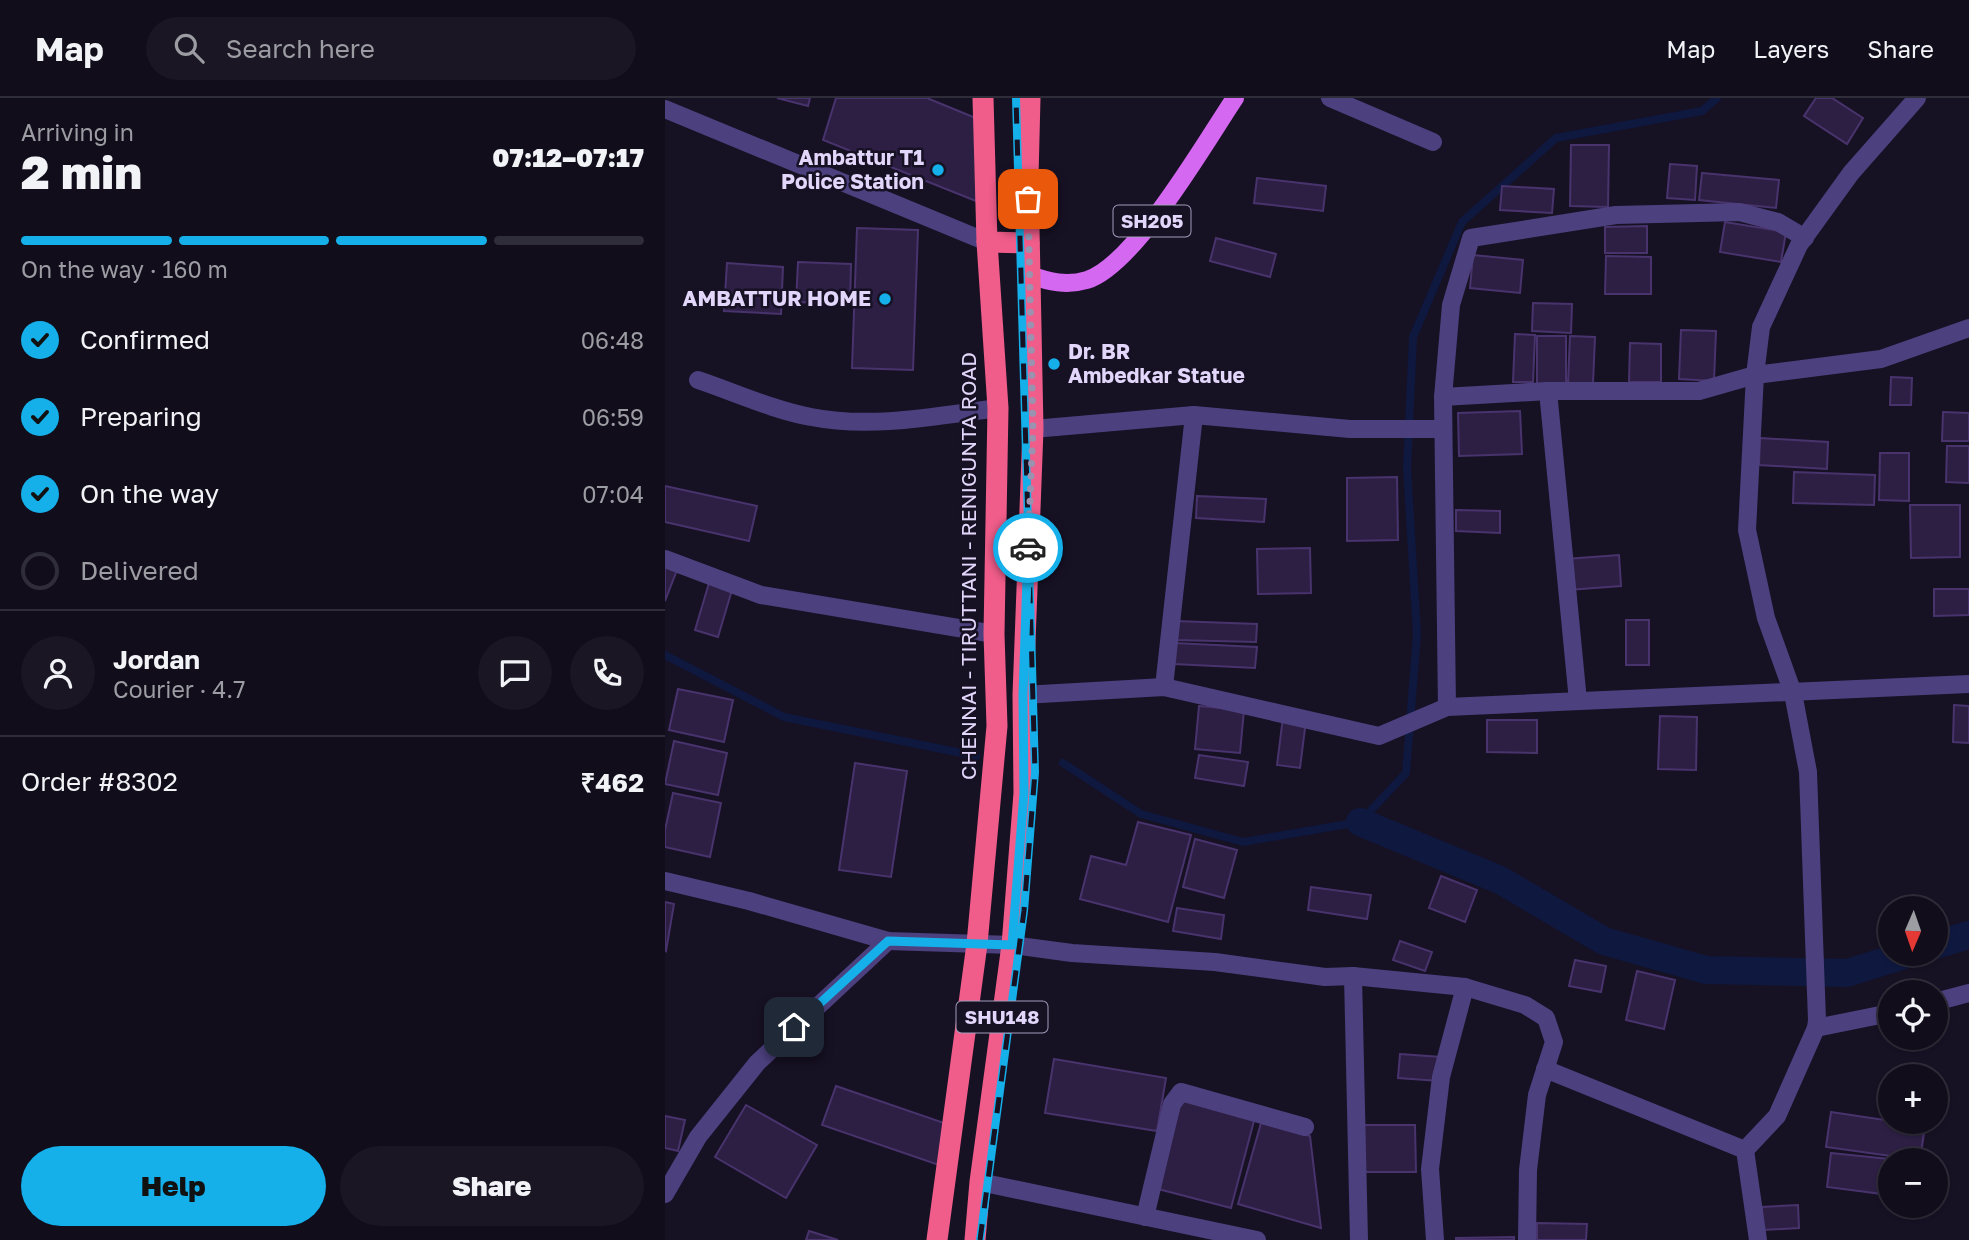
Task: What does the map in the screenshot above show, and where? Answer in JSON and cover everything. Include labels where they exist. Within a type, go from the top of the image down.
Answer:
[{"type":"highway","name":"CHENNAI - TIRUTTANI - RENIGUNTA ROAD","points":[[937,1240],[977,944],[997,726],[994,634],[998,408],[987,242],[983,98]]},
{"type":"highway","name":"SHU148","points":[[975,1240],[980,1182],[1012,945],[1024,793],[1023,695],[1033,429],[1029,243],[1030,98]]},
{"type":"highway","points":[[987,242],[1029,243]]},
{"type":"main road","name":"SH205","points":[[1030,275],[1051,283],[1067,284],[1089,279],[1108,268],[1146,230],[1235,98]]},
{"type":"street","points":[[1330,98],[1433,142]]},
{"type":"street","points":[[1745,1150],[1777,1116],[1816,1024],[1816,952],[1808,772],[1793,694],[1766,618],[1747,530],[1755,376],[1761,327],[1805,237],[1851,173],[1917,98]]},
{"type":"street","points":[[665,109],[987,242]]},
{"type":"street","points":[[1447,707],[1443,397],[1451,305],[1471,238],[1616,215],[1739,212],[1778,222],[1805,237]]},
{"type":"street","points":[[1443,397],[1548,391],[1699,391],[1755,376],[1881,359],[1969,328]]},
{"type":"street","points":[[698,380],[809,417],[853,422],[899,421],[998,408]]},
{"type":"street","points":[[1548,391],[1577,701]]},
{"type":"street","points":[[1033,429],[1194,415],[1350,429],[1443,429]]},
{"type":"street","points":[[1164,687],[1194,415]]},
{"type":"street","points":[[665,559],[761,595],[994,634]]},
{"type":"street","points":[[1023,695],[1164,687],[1379,736],[1447,707],[1793,694],[1969,684]]},
{"type":"street","points":[[665,881],[749,901],[888,941],[1012,945],[1072,953],[1215,962],[1325,977],[1353,976],[1465,987],[1525,1005],[1546,1018],[1555,1042],[1537,1095],[1528,1170],[1527,1240]]},
{"type":"street","points":[[665,1194],[698,1137],[757,1063],[888,941]]},
{"type":"street","points":[[1353,976],[1359,1240]]},
{"type":"street","points":[[1435,1240],[1430,1169],[1439,1090],[1465,987]]},
{"type":"street","points":[[1948,999],[1969,993]]},
{"type":"street","points":[[1816,1024],[1878,1015]]},
{"type":"street","points":[[1545,1069],[1745,1150]]},
{"type":"street","points":[[1145,1217],[1172,1104],[1181,1092],[1305,1127]]},
{"type":"street","points":[[1745,1150],[1758,1240]]},
{"type":"street","points":[[980,1182],[1257,1240]]},
{"type":"building","points":[[777,98],[810,98],[808,106]]},
{"type":"building","name":"Ambattur T1 Police Station","points":[[836,98],[927,98],[978,119],[976,201],[823,140]]},
{"type":"building","points":[[1816,98],[1832,98],[1863,118],[1847,144],[1804,116]]},
{"type":"building","points":[[1571,145],[1609,145],[1608,207],[1570,206]]},
{"type":"building","points":[[1670,164],[1697,166],[1695,200],[1667,198]]},
{"type":"building","points":[[1702,173],[1779,180],[1776,208],[1699,200]]},
{"type":"building","points":[[1257,178],[1326,186],[1323,211],[1254,203]]},
{"type":"building","points":[[1502,186],[1554,189],[1552,213],[1500,210]]},
{"type":"building","points":[[1725,222],[1786,232],[1781,262],[1720,252]]},
{"type":"building","points":[[1647,226],[1647,253],[1605,253],[1605,227]]},
{"type":"building","name":"AMBATTUR HOME","points":[[857,228],[918,230],[913,370],[852,368]]},
{"type":"building","points":[[1216,238],[1276,254],[1270,277],[1210,261]]},
{"type":"building","points":[[1473,255],[1523,260],[1520,293],[1470,288]]},
{"type":"building","points":[[1606,256],[1651,257],[1651,294],[1605,294]]},
{"type":"building","points":[[798,262],[851,264],[850,304],[796,302]]},
{"type":"building","points":[[727,263],[783,267],[781,314],[724,311]]},
{"type":"building","points":[[1533,303],[1572,304],[1571,333],[1532,331]]},
{"type":"building","points":[[1681,330],[1716,331],[1714,381],[1679,379]]},
{"type":"building","points":[[1515,334],[1535,335],[1533,382],[1513,382]]},
{"type":"building","points":[[1537,336],[1566,336],[1566,384],[1537,384]]},
{"type":"building","points":[[1570,336],[1595,337],[1593,383],[1568,383]]},
{"type":"building","points":[[1630,343],[1661,344],[1661,382],[1629,382]]},
{"type":"building","points":[[1891,377],[1912,378],[1911,405],[1890,405]]},
{"type":"building","points":[[1520,411],[1522,454],[1459,456],[1458,413]]},
{"type":"building","points":[[1943,412],[1969,413],[1969,441],[1942,441]]},
{"type":"building","points":[[1760,438],[1828,442],[1827,469],[1759,465]]},
{"type":"building","points":[[1947,446],[1969,446],[1969,483],[1946,482]]},
{"type":"building","points":[[1880,453],[1909,453],[1909,501],[1879,500]]},
{"type":"building","points":[[1794,472],[1875,475],[1874,505],[1793,503]]},
{"type":"building","points":[[1397,477],[1398,540],[1347,541],[1347,478]]},
{"type":"building","points":[[665,486],[757,506],[749,541],[665,522]]},
{"type":"building","points":[[1197,496],[1266,499],[1264,522],[1196,518]]},
{"type":"building","points":[[1910,505],[1960,505],[1960,557],[1911,558]]},
{"type":"building","points":[[1456,510],[1500,511],[1500,533],[1456,531]]},
{"type":"building","points":[[1310,548],[1311,593],[1258,594],[1257,549]]},
{"type":"building","points":[[1619,555],[1621,586],[1568,590],[1566,559]]},
{"type":"building","points":[[665,566],[677,570],[665,601]]},
{"type":"building","points":[[709,583],[732,590],[718,637],[695,630]]},
{"type":"building","points":[[1934,589],[1969,589],[1969,615],[1934,616]]},
{"type":"building","points":[[1626,620],[1649,620],[1649,665],[1626,665]]},
{"type":"building","points":[[1175,621],[1257,624],[1256,642],[1174,640]]},
{"type":"building","points":[[1174,643],[1257,647],[1255,668],[1174,664]]},
{"type":"building","points":[[678,689],[733,700],[724,742],[669,730]]},
{"type":"building","points":[[1954,705],[1969,706],[1969,743],[1953,742]]},
{"type":"building","points":[[1199,706],[1244,710],[1240,753],[1195,749]]},
{"type":"building","points":[[1660,716],[1697,717],[1696,770],[1658,769]]},
{"type":"building","points":[[1283,717],[1306,720],[1300,768],[1277,765]]},
{"type":"building","points":[[1487,720],[1537,720],[1537,753],[1487,752]]},
{"type":"building","points":[[674,741],[727,753],[718,795],[665,784]]},
{"type":"building","points":[[1199,755],[1248,762],[1244,786],[1195,778]]},
{"type":"building","points":[[855,763],[907,771],[891,877],[839,870]]},
{"type":"building","points":[[673,793],[721,803],[710,857],[665,847],[665,830]]},
{"type":"building","points":[[1138,822],[1191,835],[1168,922],[1080,899],[1091,856],[1126,865]]},
{"type":"building","points":[[1195,839],[1237,850],[1224,898],[1183,887]]},
{"type":"building","points":[[1441,876],[1477,890],[1465,922],[1429,908]]},
{"type":"building","points":[[1311,887],[1371,895],[1367,919],[1308,910]]},
{"type":"building","points":[[665,902],[674,904],[666,951],[665,950]]},
{"type":"building","points":[[1177,908],[1224,915],[1221,939],[1173,931]]},
{"type":"building","points":[[1400,941],[1432,952],[1425,971],[1393,960]]},
{"type":"building","points":[[1575,960],[1606,966],[1601,992],[1569,986]]},
{"type":"building","points":[[1637,971],[1675,980],[1664,1029],[1626,1020]]},
{"type":"building","points":[[1400,1054],[1441,1057],[1439,1081],[1398,1078]]},
{"type":"building","points":[[1054,1059],[1166,1078],[1157,1131],[1045,1113]]},
{"type":"building","points":[[836,1086],[953,1126],[939,1165],[822,1125]]},
{"type":"building","points":[[1182,1098],[1255,1117],[1231,1208],[1158,1189]]},
{"type":"building","points":[[746,1105],[817,1145],[786,1198],[715,1157]]},
{"type":"building","points":[[1831,1112],[1878,1119],[1878,1134],[1924,1134],[1922,1148],[1878,1148],[1878,1154],[1826,1147]]},
{"type":"building","points":[[665,1116],[685,1120],[678,1151],[665,1148]]},
{"type":"building","points":[[1261,1123],[1310,1136],[1321,1228],[1238,1204]]},
{"type":"building","points":[[1358,1125],[1415,1125],[1416,1172],[1358,1172]]},
{"type":"building","points":[[1831,1153],[1878,1158],[1878,1193],[1827,1187]]},
{"type":"building","points":[[1798,1205],[1799,1228],[1763,1230],[1762,1207]]},
{"type":"building","points":[[1537,1223],[1587,1224],[1586,1240],[1537,1240]]},
{"type":"building","points":[[809,1231],[838,1240],[806,1240]]},
{"type":"building","points":[[1514,1237],[1514,1240],[1456,1240],[1456,1238]]},
{"type":"waterway","points":[[1063,763],[1141,814],[1243,842],[1360,822],[1406,773],[1417,634],[1407,468],[1413,337],[1462,222],[1556,138],[1702,111],[1717,98]]},
{"type":"waterway","points":[[665,655],[784,717],[976,756]]},
{"type":"waterway","points":[[1360,822],[1500,880],[1604,941],[1706,970],[1847,973],[1878,963]]},
{"type":"waterway","points":[[1948,941],[1969,935]]},
{"type":"railway","points":[[980,1240],[1024,911],[1035,772],[1016,98]]},
{"type":"way so far","points":[[1028,199],[1033,429],[1028,548]]},
{"type":"place","name":"Ambattur T1 Police Station","points":[[938,170]]},
{"type":"place","name":"AMBATTUR HOME","points":[[885,299]]},
{"type":"place","name":"Dr. BR Ambedkar Statue","points":[[1054,364]]},
{"type":"route","points":[[794,1027],[888,941],[1012,945],[1024,793],[1023,695],[1028,548]]}]
